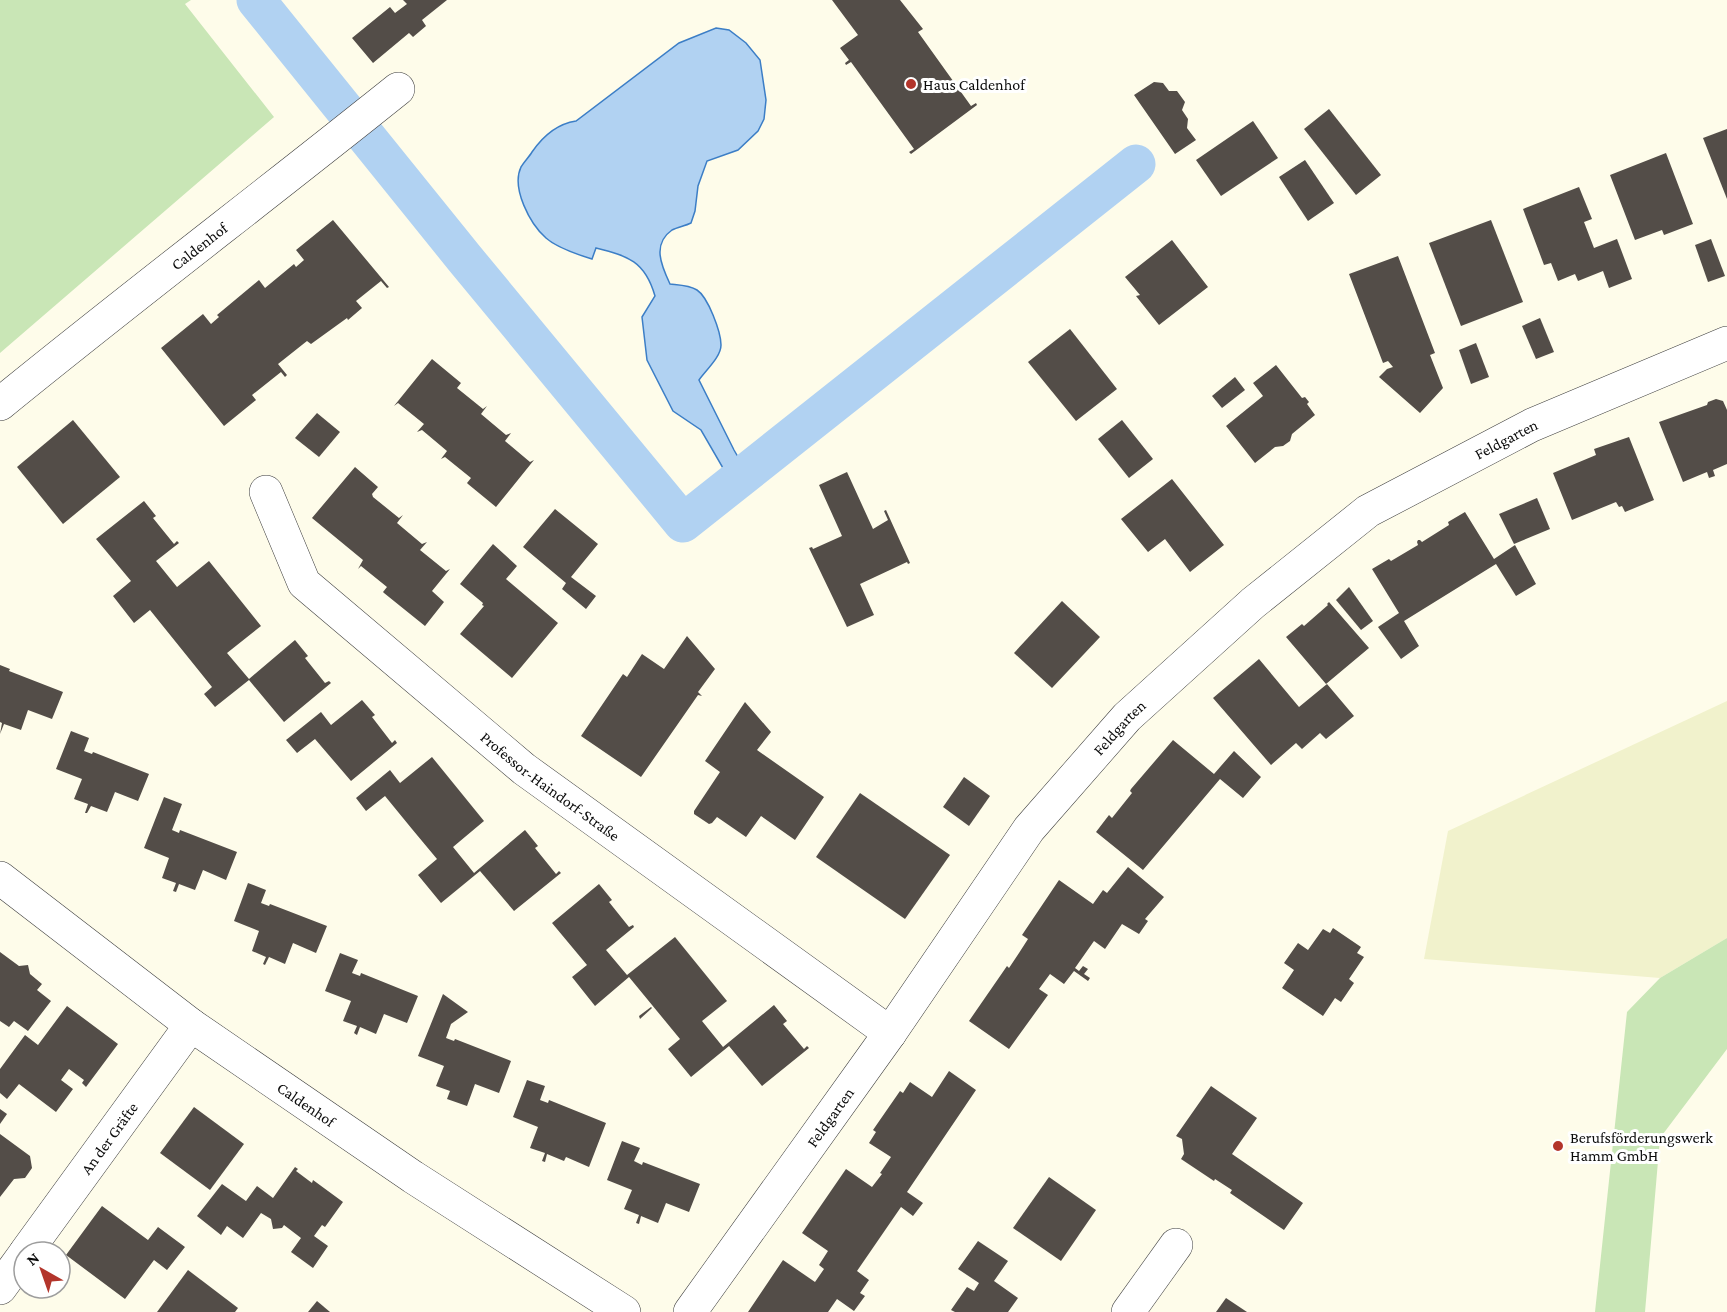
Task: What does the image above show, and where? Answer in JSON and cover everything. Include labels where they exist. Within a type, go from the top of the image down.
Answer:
[{"type":"street","name":"Caldenhof","points":[[0,405],[398,89]]},
{"type":"street","name":"Feldgarten","points":[[690,1312],[890,1033],[1029,829],[1127,717],[1253,603],[1368,511],[1532,425],[1727,343]]},
{"type":"street","name":"Professor-Haindorf-Straße","points":[[266,492],[304,583],[524,769],[890,1033]]},
{"type":"street","name":"Caldenhof","points":[[0,878],[191,1025],[413,1177],[624,1312]]},
{"type":"street","name":"An der Gräfte","points":[[34,1240],[191,1025]]},
{"type":"street","points":[[1128,1312],[1176,1245]]},
{"type":"street","name":"An der Gräfte","points":[[0,1288],[12,1271]]},
{"type":"street","points":[[0,1306],[8,1312]]},
{"type":"green space","points":[[0,0],[191,0],[185,4],[274,117],[0,353]]},
{"type":"green space","points":[[1727,701],[1727,938],[1660,978],[1424,959],[1448,831]]},
{"type":"green space","points":[[1727,938],[1727,1049],[1660,1138],[1645,1312],[1595,1312],[1627,1012],[1660,978]]},
{"type":"water","points":[[716,28],[729,30],[746,43],[760,60],[766,100],[764,119],[758,131],[738,150],[707,161],[698,186],[691,223],[672,230],[666,236],[660,248],[660,255],[670,284],[697,290],[709,307],[719,332],[721,345],[719,354],[699,380],[746,471],[724,488],[723,468],[701,430],[673,411],[647,360],[642,317],[655,296],[646,275],[626,257],[596,248],[592,259],[550,241],[540,232],[528,215],[518,185],[521,167],[551,132],[562,125],[576,121],[679,43]]},
{"type":"building","points":[[403,0],[447,0],[422,20],[426,26],[413,37],[409,33],[373,63],[352,38],[390,7],[395,13],[407,4]]},
{"type":"building","name":"Haus Caldenhof","points":[[832,0],[900,0],[923,29],[918,32],[971,106],[976,103],[977,105],[911,154],[909,152],[914,149],[851,62],[846,65],[845,63],[849,60],[840,48],[858,35]]},
{"type":"building","points":[[1154,82],[1163,83],[1169,91],[1177,91],[1185,102],[1182,110],[1188,119],[1187,128],[1196,140],[1175,154],[1134,95]]},
{"type":"building","points":[[1329,109],[1381,175],[1356,195],[1304,129]]},
{"type":"building","points":[[1253,121],[1278,158],[1221,196],[1196,160]]},
{"type":"building","points":[[1727,129],[1727,199],[1703,138]]},
{"type":"building","points":[[1666,153],[1693,224],[1664,235],[1662,230],[1635,240],[1610,175]]},
{"type":"building","points":[[1305,160],[1334,203],[1308,221],[1279,177]]},
{"type":"building","points":[[1579,187],[1592,219],[1584,222],[1594,248],[1617,239],[1632,279],[1609,288],[1603,271],[1578,281],[1575,274],[1558,281],[1551,263],[1544,265],[1523,209]]},
{"type":"building","points":[[333,220],[389,287],[387,288],[381,281],[356,301],[362,308],[348,320],[347,318],[311,344],[307,341],[278,364],[287,375],[285,377],[281,372],[252,395],[256,400],[224,426],[161,348],[203,314],[211,324],[219,317],[217,315],[259,280],[265,288],[294,264],[296,267],[304,260],[296,250]]},
{"type":"building","points":[[1491,220],[1523,302],[1461,326],[1429,243]]},
{"type":"building","points":[[1711,239],[1725,276],[1708,282],[1695,245]]},
{"type":"building","points":[[1172,240],[1208,287],[1159,325],[1136,296],[1140,295],[1125,277]]},
{"type":"building","points":[[1398,256],[1435,353],[1430,355],[1443,388],[1420,413],[1379,377],[1387,369],[1393,367],[1388,361],[1383,363],[1349,274]]},
{"type":"building","points":[[1540,318],[1554,352],[1536,359],[1522,326]]},
{"type":"building","points":[[1070,329],[1117,389],[1076,421],[1028,362]]},
{"type":"building","points":[[1476,343],[1489,377],[1471,384],[1459,350]]},
{"type":"building","points":[[432,359],[461,383],[457,388],[483,409],[487,406],[481,414],[506,435],[511,433],[505,441],[530,462],[534,460],[496,507],[467,483],[471,478],[445,457],[441,459],[447,451],[422,430],[417,432],[424,424],[398,403],[394,406]]},
{"type":"building","points":[[1276,365],[1302,398],[1305,397],[1309,402],[1307,404],[1315,415],[1292,434],[1290,441],[1283,446],[1275,447],[1255,463],[1226,426],[1263,396],[1253,383]]},
{"type":"building","points":[[1235,377],[1245,390],[1222,408],[1212,396]]},
{"type":"building","points":[[1716,399],[1723,401],[1727,410],[1727,464],[1713,470],[1715,476],[1709,478],[1707,472],[1683,482],[1659,422],[1707,405],[1708,402]]},
{"type":"building","points":[[317,413],[340,432],[319,457],[295,438]]},
{"type":"building","points":[[73,420],[120,477],[63,524],[17,467]]},
{"type":"building","points":[[1122,420],[1153,459],[1129,478],[1098,439]]},
{"type":"building","points":[[1629,437],[1654,500],[1625,512],[1616,502],[1572,520],[1553,473],[1596,455],[1594,449]]},
{"type":"building","points":[[355,467],[378,487],[372,494],[373,497],[399,518],[403,515],[397,523],[422,544],[427,542],[420,550],[446,571],[450,569],[432,591],[444,602],[425,626],[383,592],[387,587],[361,566],[358,569],[363,560],[312,518]]},
{"type":"building","points":[[847,472],[873,529],[888,520],[884,511],[886,510],[910,563],[907,562],[860,584],[874,615],[847,627],[809,548],[813,549],[842,536],[819,485]]},
{"type":"building","points":[[1172,479],[1224,545],[1190,572],[1165,539],[1148,552],[1121,519]]},
{"type":"building","points":[[1537,498],[1550,529],[1514,544],[1499,514]]},
{"type":"building","points":[[144,501],[156,516],[153,518],[174,544],[177,541],[179,543],[156,561],[177,587],[209,561],[261,626],[227,653],[249,679],[295,640],[308,656],[305,658],[325,683],[329,681],[331,683],[284,722],[249,680],[215,707],[204,694],[212,687],[150,610],[134,623],[113,596],[131,581],[96,539]]},
{"type":"building","points":[[555,509],[598,544],[571,577],[596,596],[586,609],[562,589],[566,583],[523,547]]},
{"type":"building","points":[[1465,512],[1494,559],[1515,545],[1536,584],[1516,596],[1496,564],[1404,621],[1419,646],[1401,659],[1378,627],[1399,613],[1372,569],[1418,545],[1418,540],[1422,542]]},
{"type":"building","points":[[493,544],[517,566],[506,579],[558,623],[512,678],[460,634],[484,606],[460,584]]},
{"type":"building","points":[[1349,587],[1373,621],[1361,630],[1336,600]]},
{"type":"building","points":[[1062,601],[1100,637],[1052,688],[1014,653]]},
{"type":"building","points":[[1329,602],[1369,648],[1326,684],[1286,637],[1302,624],[1304,626]]},
{"type":"building","points":[[687,636],[715,669],[698,692],[702,696],[698,695],[641,777],[581,736],[623,674],[627,677],[642,654],[664,669]]},
{"type":"building","points":[[1259,659],[1299,707],[1327,684],[1354,716],[1326,739],[1320,733],[1302,749],[1296,743],[1271,765],[1213,698]]},
{"type":"building","points":[[0,665],[10,669],[9,671],[63,692],[52,719],[28,710],[21,730],[4,724],[0,734],[2,723],[0,722]]},
{"type":"building","points":[[362,700],[375,715],[372,717],[392,743],[395,740],[397,743],[351,781],[315,739],[297,753],[286,740],[321,712],[331,725]]},
{"type":"building","points":[[745,702],[771,732],[757,750],[824,797],[795,840],[761,816],[746,837],[717,817],[709,824],[694,814],[720,772],[705,761]]},
{"type":"building","points":[[71,731],[89,738],[84,751],[92,754],[93,752],[149,774],[138,801],[115,792],[107,812],[91,806],[85,813],[88,804],[74,799],[82,779],[56,769]]},
{"type":"building","points":[[1173,740],[1214,774],[1234,751],[1261,777],[1243,798],[1220,779],[1143,870],[1096,832],[1109,815],[1112,818],[1132,793],[1131,789]]},
{"type":"building","points":[[432,757],[484,821],[453,847],[474,873],[525,830],[538,846],[535,848],[556,874],[559,871],[561,873],[514,911],[480,871],[441,903],[418,875],[437,859],[385,796],[366,811],[356,798],[390,770],[400,783]]},
{"type":"building","points":[[964,777],[990,796],[969,826],[943,807]]},
{"type":"building","points":[[860,793],[950,855],[905,919],[816,857]]},
{"type":"building","points":[[164,797],[182,804],[172,830],[179,833],[180,830],[237,852],[226,880],[203,870],[195,890],[179,884],[176,892],[173,891],[176,883],[162,878],[169,858],[144,848]]},
{"type":"building","points":[[1128,867],[1164,897],[1145,919],[1148,921],[1139,934],[1122,924],[1105,949],[1094,941],[1075,968],[1079,971],[1083,966],[1088,969],[1084,974],[1090,978],[1088,981],[1074,971],[1064,984],[1050,974],[1039,989],[1048,995],[1009,1049],[969,1021],[1028,939],[1022,935],[1059,880],[1093,904],[1103,890],[1107,893]]},
{"type":"building","points":[[248,883],[266,890],[261,903],[269,906],[270,904],[327,926],[316,953],[293,943],[285,964],[269,957],[265,965],[263,964],[266,957],[252,951],[259,931],[234,921]]},
{"type":"building","points":[[599,884],[612,900],[609,902],[629,927],[633,925],[634,927],[606,950],[627,975],[675,937],[727,1001],[702,1021],[723,1047],[774,1005],[787,1021],[783,1024],[804,1049],[807,1046],[809,1048],[762,1086],[729,1046],[691,1077],[668,1049],[680,1039],[629,977],[595,1006],[572,977],[587,965],[552,923]]},
{"type":"building","points":[[1333,928],[1361,947],[1357,953],[1364,957],[1349,979],[1354,983],[1341,1002],[1335,998],[1323,1016],[1282,988],[1294,970],[1284,963],[1298,943],[1308,950],[1323,929],[1330,933]]},
{"type":"building","points":[[0,952],[19,966],[28,965],[30,974],[42,984],[37,990],[51,1001],[28,1031],[14,1021],[9,1027],[0,1021]]},
{"type":"building","points":[[340,953],[358,960],[352,973],[360,976],[361,973],[418,996],[407,1023],[384,1014],[376,1034],[360,1027],[357,1035],[354,1033],[357,1026],[343,1021],[351,1001],[325,991]]},
{"type":"building","points":[[443,994],[468,1012],[451,1024],[446,1038],[454,1041],[455,1039],[511,1061],[499,1093],[475,1084],[467,1106],[447,1099],[450,1091],[436,1086],[444,1066],[418,1056]]},
{"type":"building","points":[[67,1006],[118,1044],[86,1087],[82,1083],[84,1080],[69,1069],[61,1080],[73,1089],[56,1112],[19,1084],[7,1099],[0,1093],[0,1069],[25,1035],[38,1045]]},
{"type":"building","points":[[652,1008],[640,1019],[639,1016]]},
{"type":"building","points":[[949,1071],[976,1090],[907,1192],[923,1203],[913,1216],[901,1207],[857,1271],[869,1280],[860,1293],[865,1296],[854,1311],[837,1299],[828,1312],[748,1312],[783,1260],[815,1282],[824,1269],[819,1265],[828,1251],[802,1233],[846,1169],[872,1187],[882,1174],[880,1173],[891,1157],[869,1143],[876,1132],[873,1130],[900,1091],[903,1093],[910,1082],[932,1097]]},
{"type":"building","points":[[527,1080],[545,1086],[540,1100],[548,1103],[549,1100],[606,1123],[589,1167],[566,1157],[564,1161],[547,1154],[545,1162],[542,1161],[545,1153],[530,1148],[538,1127],[513,1117]]},
{"type":"building","points":[[1211,1086],[1257,1118],[1232,1154],[1303,1203],[1284,1230],[1230,1193],[1232,1190],[1181,1159],[1184,1154],[1182,1139],[1176,1136]]},
{"type":"building","points":[[194,1107],[244,1144],[210,1190],[160,1153]]},
{"type":"building","points":[[0,1109],[7,1114],[0,1124]]},
{"type":"building","points":[[0,1134],[30,1156],[32,1168],[25,1178],[14,1179],[0,1197]]},
{"type":"building","points":[[622,1141],[640,1148],[634,1161],[642,1165],[643,1162],[700,1184],[689,1212],[666,1203],[658,1223],[641,1216],[639,1224],[636,1223],[639,1215],[624,1209],[632,1190],[607,1180]]},
{"type":"building","points":[[295,1167],[298,1169],[296,1171],[312,1183],[313,1180],[343,1202],[325,1227],[322,1225],[314,1236],[328,1246],[313,1268],[291,1252],[301,1238],[284,1225],[282,1228],[273,1229],[271,1219],[261,1213],[243,1238],[227,1226],[221,1235],[197,1216],[222,1184],[246,1201],[257,1186],[273,1198]]},
{"type":"building","points":[[1049,1177],[1096,1210],[1061,1261],[1013,1228]]},
{"type":"building","points":[[102,1206],[148,1240],[158,1227],[185,1247],[167,1270],[154,1260],[125,1299],[72,1259],[72,1247]]},
{"type":"building","points":[[978,1241],[1008,1261],[994,1281],[1018,1298],[1008,1312],[955,1312],[951,1310],[967,1287],[974,1291],[979,1283],[958,1269]]},
{"type":"building","points":[[188,1270],[238,1308],[235,1312],[157,1312]]},
{"type":"building","points":[[1226,1298],[1247,1312],[1216,1312]]},
{"type":"building","points":[[317,1301],[330,1312],[308,1312]]},
{"type":"waterway","points":[[256,0],[465,259],[683,523],[1136,164]]},
{"type":"place","name":"Haus Caldenhof","points":[[911,84]]},
{"type":"place","name":"Berufsförderungswerk Hamm GmbH","points":[[1558,1146]]}]
